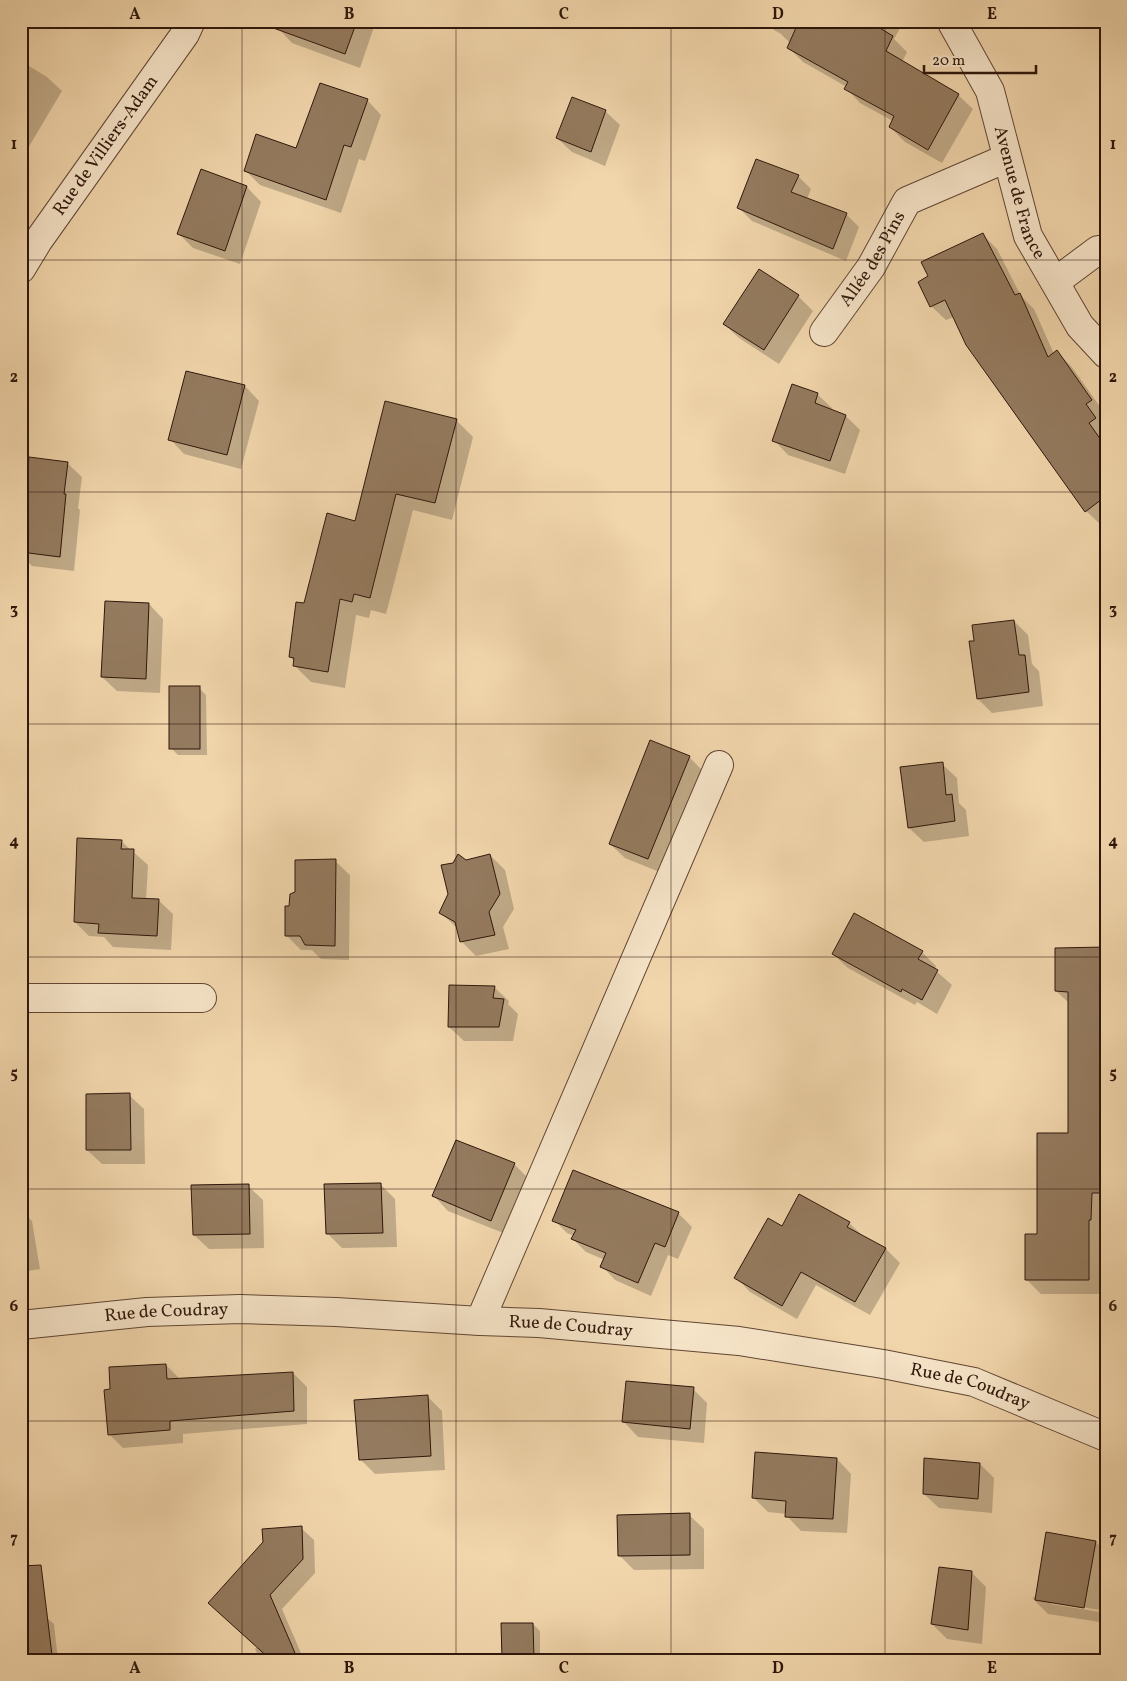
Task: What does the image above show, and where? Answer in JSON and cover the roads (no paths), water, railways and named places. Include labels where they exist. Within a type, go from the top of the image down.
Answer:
[{"type":"street","name":"Rue de Villiers-Adam","points":[[21,269],[38,241],[185,34],[191,21]]},
{"type":"street","name":"Avenue de France","points":[[957,26],[990,91],[1028,236],[1080,326],[1106,354]]},
{"type":"street","name":"Allée des Pins","points":[[824,332],[871,267],[907,201],[1007,158]]},
{"type":"street","points":[[1055,282],[1098,250],[1106,250]]},
{"type":"street","points":[[480,1321],[719,765]]},
{"type":"street","points":[[21,998],[202,998]]},
{"type":"street","name":"Rue de Coudray","points":[[21,1325],[147,1312],[240,1309],[539,1323],[739,1341],[883,1364],[974,1382],[1106,1437]]}]
